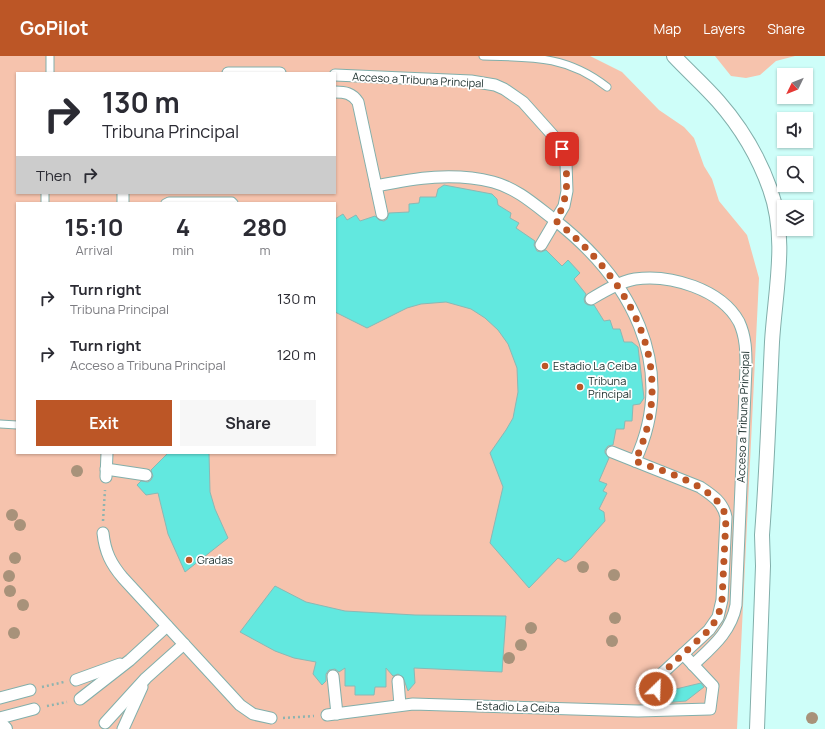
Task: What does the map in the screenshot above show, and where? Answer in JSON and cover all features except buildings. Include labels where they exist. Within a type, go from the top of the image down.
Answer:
[{"type":"street","points":[[674,56],[719,102],[750,146],[771,190],[778,226],[781,256],[774,311],[762,534],[763,566],[757,729]]},
{"type":"street","name":"Acceso a Tribuna Principal","points":[[336,75],[471,82],[495,85],[504,89],[523,102],[550,130],[562,149],[568,177],[564,206],[541,245]]},
{"type":"street","name":"Acceso a Tribuna Principal","points":[[336,92],[346,92],[351,94],[358,102],[382,214]]},
{"type":"street","points":[[376,186],[441,176],[494,182],[515,191],[556,221],[600,262],[618,284],[630,304],[644,336],[650,370],[651,412],[644,439],[635,461]]},
{"type":"street","name":"Acceso a Tribuna Principal","points":[[590,299],[618,284],[634,279],[653,278],[695,288],[726,304],[739,323],[744,334],[746,367],[736,605],[732,621],[721,638],[693,665]]},
{"type":"street","points":[[612,452],[700,487],[718,500],[724,511],[725,544],[720,610],[714,624],[656,679],[656,704]]},
{"type":"street","points":[[107,454],[106,473],[146,475]]},
{"type":"street","points":[[103,533],[104,545],[108,557],[116,569],[184,644],[240,705],[253,714],[271,718]]},
{"type":"street","points":[[80,698],[130,660],[168,626]]},
{"type":"street","points":[[105,723],[146,678],[184,644]]},
{"type":"street","points":[[683,654],[693,665]]},
{"type":"street","points":[[76,680],[130,660]]},
{"type":"street","name":"Estadio La Ceiba","points":[[332,714],[413,704],[656,704],[710,709],[713,686],[693,665]]},
{"type":"street","points":[[332,714],[333,676]]},
{"type":"street","points":[[123,729],[146,678]]},
{"type":"street","points":[[398,681],[400,705]]},
{"type":"street","points":[[0,698],[30,690]]},
{"type":"street","points":[[0,718],[34,709]]},
{"type":"street","points":[[0,724],[5,729]]},
{"type":"lane","points":[[50,56],[50,72]]},
{"type":"lane","points":[[483,56],[550,58],[580,66],[594,75],[607,87]]},
{"type":"lane","points":[[167,202],[233,202]]},
{"type":"lane","points":[[0,424],[16,424]]},
{"type":"path","points":[[103,533],[106,473]]},
{"type":"path","points":[[30,690],[76,680]]},
{"type":"path","points":[[34,709],[80,698]]},
{"type":"path","points":[[271,718],[332,714]]},
{"type":"shaded area","name":"Estadio La Ceiba","points":[[0,56],[590,56],[622,72],[659,110],[684,127],[694,138],[704,166],[712,179],[719,201],[747,235],[759,278],[737,729],[0,729]]},
{"type":"shaded area","points":[[715,56],[795,56],[776,61],[760,75],[746,78],[731,76]]},
{"type":"place","name":"Estadio La Ceiba","points":[[545,366]]},
{"type":"place","name":"Tribuna Principal","points":[[580,387]]},
{"type":"place","name":"Gradas","points":[[189,560]]},
{"type":"route","points":[[562,149],[568,177],[567,191],[564,206],[556,221],[563,226],[612,275],[630,304],[644,336],[650,370],[652,401],[648,428],[635,461],[700,487],[718,500],[722,505],[726,518],[722,600],[718,617],[709,630],[656,679],[656,689]]}]
